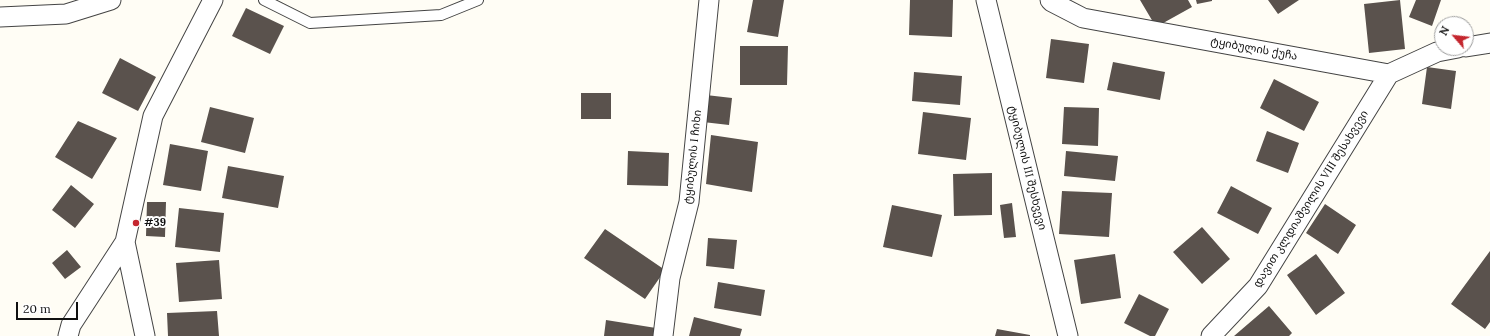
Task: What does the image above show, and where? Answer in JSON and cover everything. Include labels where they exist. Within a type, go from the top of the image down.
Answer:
[{"type":"street","points":[[0,17],[66,14],[111,0]]},
{"type":"street","points":[[68,336],[71,325],[125,242],[153,116],[213,0]]},
{"type":"street","name":"ტყიბულის I ჩიხი","points":[[663,336],[670,278],[689,202],[709,0]]},
{"type":"street","name":"ტყიბულის III შესხვევი","points":[[986,0],[1068,336]]},
{"type":"street","name":"ტყიბულის ქუჩა","points":[[1050,0],[1083,18],[1389,74]]},
{"type":"street","points":[[1474,46],[1490,43]]},
{"type":"street","points":[[1389,74],[1434,53]]},
{"type":"street","name":"დავით კლდიაშვილის VIII შესახვევი","points":[[1211,336],[1258,286],[1389,74]]},
{"type":"street","points":[[125,242],[145,336]]},
{"type":"lane","points":[[264,0],[310,23],[441,15],[478,0]]},
{"type":"building","points":[[753,0],[784,0],[778,37],[747,32]]},
{"type":"building","points":[[910,0],[953,0],[952,37],[909,35]]},
{"type":"building","points":[[1140,0],[1188,0],[1192,7],[1156,27]]},
{"type":"building","points":[[1196,0],[1212,0],[1212,1],[1197,4]]},
{"type":"building","points":[[1268,0],[1299,0],[1278,14]]},
{"type":"building","points":[[1400,0],[1405,49],[1369,53],[1364,4]]},
{"type":"building","points":[[1416,0],[1441,0],[1435,16],[1434,16],[1432,26],[1409,17]]},
{"type":"building","points":[[246,8],[284,26],[270,54],[232,36]]},
{"type":"building","points":[[1051,39],[1089,44],[1084,83],[1046,78]]},
{"type":"building","points":[[740,46],[788,46],[787,85],[740,85]]},
{"type":"building","points":[[120,58],[156,77],[138,111],[102,93]]},
{"type":"building","points":[[1113,62],[1165,72],[1160,100],[1107,90]]},
{"type":"building","points":[[1427,67],[1456,71],[1451,109],[1422,104]]},
{"type":"building","points":[[914,72],[962,76],[960,105],[912,101]]},
{"type":"building","points":[[1274,79],[1319,102],[1304,131],[1260,108]]},
{"type":"building","points":[[581,93],[611,93],[611,119],[581,119]]},
{"type":"building","points":[[706,95],[732,98],[729,125],[703,122]]},
{"type":"building","points":[[210,107],[254,118],[245,153],[201,142]]},
{"type":"building","points":[[1064,107],[1099,108],[1098,146],[1062,144]]},
{"type":"building","points":[[923,112],[971,118],[966,160],[918,154]]},
{"type":"building","points":[[78,121],[117,138],[92,179],[55,157]]},
{"type":"building","points":[[1267,131],[1299,143],[1288,173],[1256,161]]},
{"type":"building","points":[[711,135],[758,142],[752,192],[706,184]]},
{"type":"building","points":[[170,144],[208,151],[201,191],[163,185]]},
{"type":"building","points":[[628,151],[669,153],[668,186],[627,185]]},
{"type":"building","points":[[1066,151],[1118,156],[1115,181],[1064,176]]},
{"type":"building","points":[[228,166],[284,176],[278,208],[222,198]]},
{"type":"building","points":[[992,173],[992,215],[954,216],[953,174]]},
{"type":"building","points":[[71,185],[94,204],[75,228],[52,210]]},
{"type":"building","points":[[1231,186],[1272,208],[1258,234],[1217,213]]},
{"type":"building","points":[[1062,191],[1112,193],[1109,237],[1059,234]]},
{"type":"building","points":[[147,202],[166,202],[165,237],[146,236]]},
{"type":"building","points":[[1012,203],[1016,237],[1004,238],[1000,205]]},
{"type":"building","points":[[1325,204],[1356,225],[1338,254],[1306,233]]},
{"type":"building","points":[[892,205],[942,215],[932,257],[883,247]]},
{"type":"building","points":[[179,208],[224,213],[220,252],[175,247]]},
{"type":"building","points":[[1202,227],[1230,259],[1202,284],[1173,252]]},
{"type":"building","points":[[605,229],[665,270],[645,299],[584,258]]},
{"type":"building","points":[[708,238],[737,240],[734,269],[706,266]]},
{"type":"building","points":[[67,250],[81,267],[65,279],[52,263]]},
{"type":"building","points":[[1490,251],[1490,322],[1485,329],[1451,304]]},
{"type":"building","points":[[1115,254],[1121,298],[1081,304],[1074,260]]},
{"type":"building","points":[[1316,254],[1345,293],[1316,315],[1287,275]]},
{"type":"building","points":[[219,260],[222,299],[179,302],[176,263]]},
{"type":"building","points":[[718,282],[765,290],[761,316],[714,308]]},
{"type":"building","points":[[1139,294],[1169,309],[1155,336],[1150,336],[1124,323]]},
{"type":"building","points":[[1269,306],[1292,333],[1289,336],[1234,336]]},
{"type":"building","points":[[217,311],[219,336],[168,336],[167,313]]},
{"type":"building","points":[[694,317],[742,329],[740,336],[689,336]]},
{"type":"building","points":[[606,320],[656,328],[654,336],[604,336]]},
{"type":"building","points":[[997,329],[1030,335],[1030,336],[995,336]]},
{"type":"place","name":"#39","points":[[136,223]]}]
